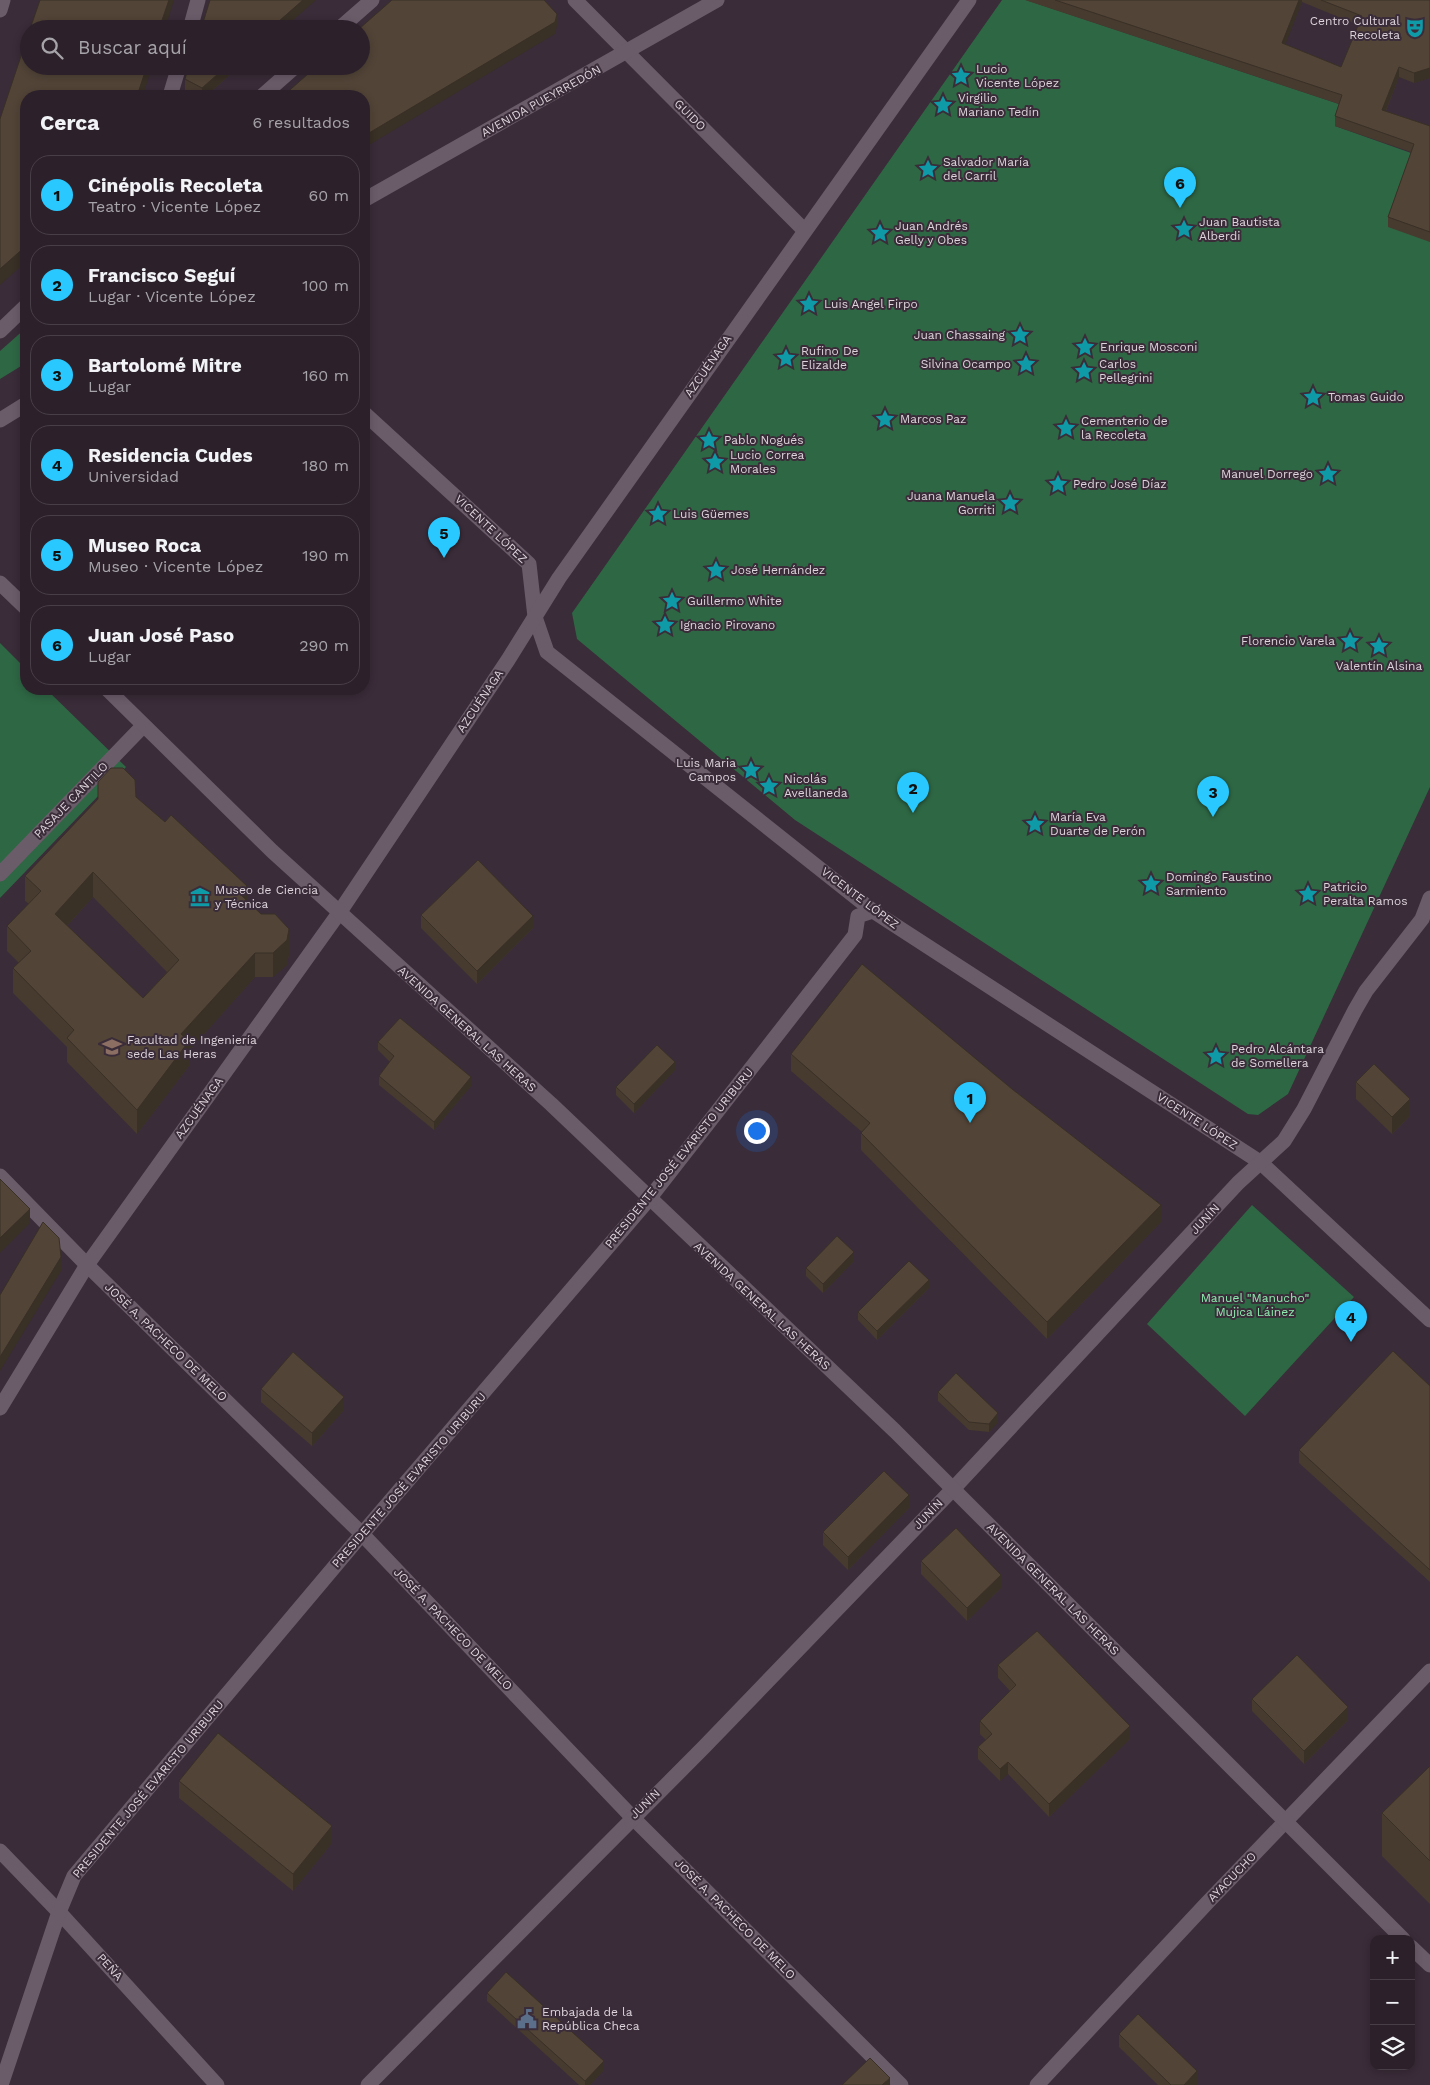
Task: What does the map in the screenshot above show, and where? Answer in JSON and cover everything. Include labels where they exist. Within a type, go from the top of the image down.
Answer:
[{"type":"street","points":[[0,10],[3,0]]},
{"type":"street","points":[[192,20],[198,0]]},
{"type":"street","points":[[349,20],[372,0]]},
{"type":"street","name":"GUIDO","points":[[576,0],[804,230]]},
{"type":"street","name":"AVENIDA PUEYRREDÓN","points":[[370,197],[717,0]]},
{"type":"street","name":"AZCUÉNAGA","points":[[0,1408],[87,1265],[338,913],[536,617],[559,578],[804,230],[969,0]]},
{"type":"street","points":[[172,90],[176,75]]},
{"type":"street","points":[[269,90],[286,75]]},
{"type":"street","points":[[0,330],[20,312]]},
{"type":"street","points":[[0,420],[20,408]]},
{"type":"street","name":"VICENTE LÓPEZ","points":[[370,418],[529,564],[536,617],[547,652],[873,911],[1260,1162],[1430,1320]]},
{"type":"street","points":[[0,583],[20,602]]},
{"type":"street","name":"AVENIDA GENERAL LAS HERAS","points":[[113,695],[338,913],[551,1104],[953,1488],[1399,1935]]},
{"type":"street","name":"PASAJE CANTILO","points":[[0,874],[143,726]]},
{"type":"street","name":"JUNÍN","points":[[368,2085],[632,1817],[704,1747],[953,1488],[1231,1190],[1284,1140],[1304,1110],[1354,1010],[1366,991],[1422,919],[1430,898]]},
{"type":"street","name":"PRESIDENTE JOSÉ EVARISTO URIBURU","points":[[1,2085],[59,1912],[74,1876],[362,1534],[649,1199],[855,935],[858,916],[873,911]]},
{"type":"street","name":"JOSÉ A. PACHECO DE MELO","points":[[0,1176],[87,1265],[362,1534],[632,1817],[901,2085]]},
{"type":"street","name":"AYACUCHO","points":[[1037,2085],[1285,1821],[1430,1671]]},
{"type":"street","name":"PEÑA","points":[[0,1851],[59,1912],[217,2085]]},
{"type":"street","points":[[1415,1951],[1430,1965]]},
{"type":"green space","name":"Cementerio de la Recoleta","points":[[1002,0],[1026,0],[1342,105],[1335,126],[1414,154],[1430,242],[1430,787],[1288,1094],[1258,1115],[1248,1114],[795,820],[577,639],[572,613]]},
{"type":"green space","points":[[20,333],[20,367],[0,379],[0,351]]},
{"type":"green space","points":[[0,643],[20,663],[20,695],[52,695],[126,767],[0,898]]},
{"type":"green space","name":"Manuel \"Manucho\" Mujica Láinez","points":[[1252,1205],[1354,1297],[1245,1416],[1147,1324]]},
{"type":"building","points":[[40,0],[169,0],[162,20],[33,20]]},
{"type":"building","points":[[210,0],[303,0],[280,20],[204,20]]},
{"type":"building","points":[[392,0],[544,0],[557,14],[555,22],[370,132],[370,90],[290,90],[307,75],[370,75],[369,20]]},
{"type":"building","points":[[1055,0],[1299,0],[1282,43],[1341,67],[1362,16],[1321,0],[1430,0],[1430,68],[1414,73],[1399,67],[1382,110],[1430,126],[1430,232],[1388,217],[1414,144],[1335,116],[1342,95]]},
{"type":"building","points":[[20,59],[20,75],[144,75],[139,90],[20,90],[20,251],[0,269],[0,119]]},
{"type":"building","points":[[186,75],[217,75],[202,88],[185,79]]},
{"type":"building","points":[[111,768],[123,768],[135,780],[136,797],[165,822],[171,815],[247,886],[239,893],[261,914],[275,914],[289,929],[287,940],[273,953],[255,953],[181,1034],[189,1041],[137,1110],[67,1038],[74,1030],[13,968],[31,951],[7,926],[41,891],[25,876],[98,799],[98,782]],"holes":[[[93,872],[179,960],[143,998],[55,914]]]},
{"type":"building","points":[[478,860],[533,916],[477,971],[421,915]]},
{"type":"building","points":[[862,964],[1012,1089],[1161,1205],[1047,1322],[861,1133],[870,1123],[791,1054]]},
{"type":"building","points":[[400,1018],[471,1077],[434,1122],[379,1076],[394,1056],[378,1042]]},
{"type":"building","points":[[657,1045],[675,1062],[634,1104],[616,1087]]},
{"type":"building","points":[[1374,1064],[1410,1099],[1392,1117],[1356,1082]]},
{"type":"building","points":[[0,1179],[30,1209],[0,1238]]},
{"type":"building","points":[[43,1222],[59,1238],[61,1257],[0,1357],[0,1295]]},
{"type":"building","points":[[837,1236],[854,1252],[823,1284],[806,1268]]},
{"type":"building","points":[[909,1261],[929,1280],[877,1331],[858,1312]]},
{"type":"building","points":[[1393,1351],[1430,1386],[1430,1570],[1299,1450]]},
{"type":"building","points":[[293,1352],[344,1397],[312,1433],[261,1389]]},
{"type":"building","points":[[956,1373],[998,1413],[989,1424],[969,1422],[938,1392]]},
{"type":"building","points":[[884,1471],[909,1495],[848,1557],[823,1532]]},
{"type":"building","points":[[956,1528],[1001,1575],[967,1608],[921,1561]]},
{"type":"building","points":[[1037,1631],[1130,1726],[1049,1804],[1008,1762],[1000,1769],[978,1747],[992,1734],[980,1721],[1016,1685],[998,1665]]},
{"type":"building","points":[[1297,1655],[1348,1707],[1304,1751],[1252,1699]]},
{"type":"building","points":[[218,1733],[332,1826],[293,1874],[179,1781]]},
{"type":"building","points":[[1430,1766],[1430,1861],[1382,1813]]},
{"type":"building","name":"Embajada de la República Checa","points":[[506,1972],[604,2061],[585,2081],[487,1993]]},
{"type":"building","points":[[1138,2014],[1197,2071],[1184,2085],[1171,2085],[1119,2034]]},
{"type":"building","points":[[870,2058],[890,2078],[882,2085],[842,2085]]},
{"type":"place","name":"Centro Cultural Recoleta","points":[[1415,28]]},
{"type":"place","name":"Lucio Vicente López","points":[[961,76]]},
{"type":"place","name":"Virgilio Mariano Tedín","points":[[943,105]]},
{"type":"place","name":"Salvador María del Carril","points":[[928,169]]},
{"type":"place","name":"Juan José Paso","points":[[1180,208]]},
{"type":"place","name":"Juan Bautista Alberdi","points":[[1184,229]]},
{"type":"place","name":"Juan Andrés Gelly y Obes","points":[[880,233]]},
{"type":"place","name":"Luis Angel Firpo","points":[[809,304]]},
{"type":"place","name":"Juan Chassaing","points":[[1020,335]]},
{"type":"place","name":"Enrique Mosconi","points":[[1085,347]]},
{"type":"place","name":"Rufino De Elizalde","points":[[786,358]]},
{"type":"place","name":"Silvina Ocampo","points":[[1026,364]]},
{"type":"place","name":"Carlos Pellegrini","points":[[1084,371]]},
{"type":"place","name":"Tomas Guido","points":[[1313,397]]},
{"type":"place","name":"Marcos Paz","points":[[885,419]]},
{"type":"place","name":"Cementerio de la Recoleta","points":[[1066,428]]},
{"type":"place","name":"Pablo Nogués","points":[[709,440]]},
{"type":"place","name":"Lucio Correa Morales","points":[[715,462]]},
{"type":"place","name":"Manuel Dorrego","points":[[1328,474]]},
{"type":"place","name":"Pedro José Díaz","points":[[1058,484]]},
{"type":"place","name":"Juana Manuela Gorriti","points":[[1010,503]]},
{"type":"place","name":"Luis Güemes","points":[[658,514]]},
{"type":"place","name":"Museo Roca","points":[[444,558]]},
{"type":"place","name":"José Hernández","points":[[716,570]]},
{"type":"place","name":"Guillermo White","points":[[672,601]]},
{"type":"place","name":"Ignacio Pirovano","points":[[665,625]]},
{"type":"place","name":"Florencio Varela","points":[[1350,641]]},
{"type":"place","name":"Valentín Alsina","points":[[1379,646]]},
{"type":"place","name":"Luis Maria Campos","points":[[751,770]]},
{"type":"place","name":"Nicolás Avellaneda","points":[[769,786]]},
{"type":"place","name":"Francisco Seguí","points":[[913,813]]},
{"type":"place","name":"Bartolomé Mitre","points":[[1213,817]]},
{"type":"place","name":"María Eva Duarte de Perón","points":[[1035,824]]},
{"type":"place","name":"Domingo Faustino Sarmiento","points":[[1151,884]]},
{"type":"place","name":"Patricio Peralta Ramos","points":[[1308,894]]},
{"type":"place","name":"Museo de Ciencia y Técnica","points":[[200,897]]},
{"type":"place","name":"Facultad de Ingeniería sede Las Heras","points":[[112,1047]]},
{"type":"place","name":"Pedro Alcántara de Somellera","points":[[1216,1056]]},
{"type":"place","name":"Cinépolis Recoleta","points":[[970,1123]]},
{"type":"place","name":"Residencia Cudes","points":[[1351,1342]]},
{"type":"place","name":"Embajada de la República Checa","points":[[527,2019]]}]
